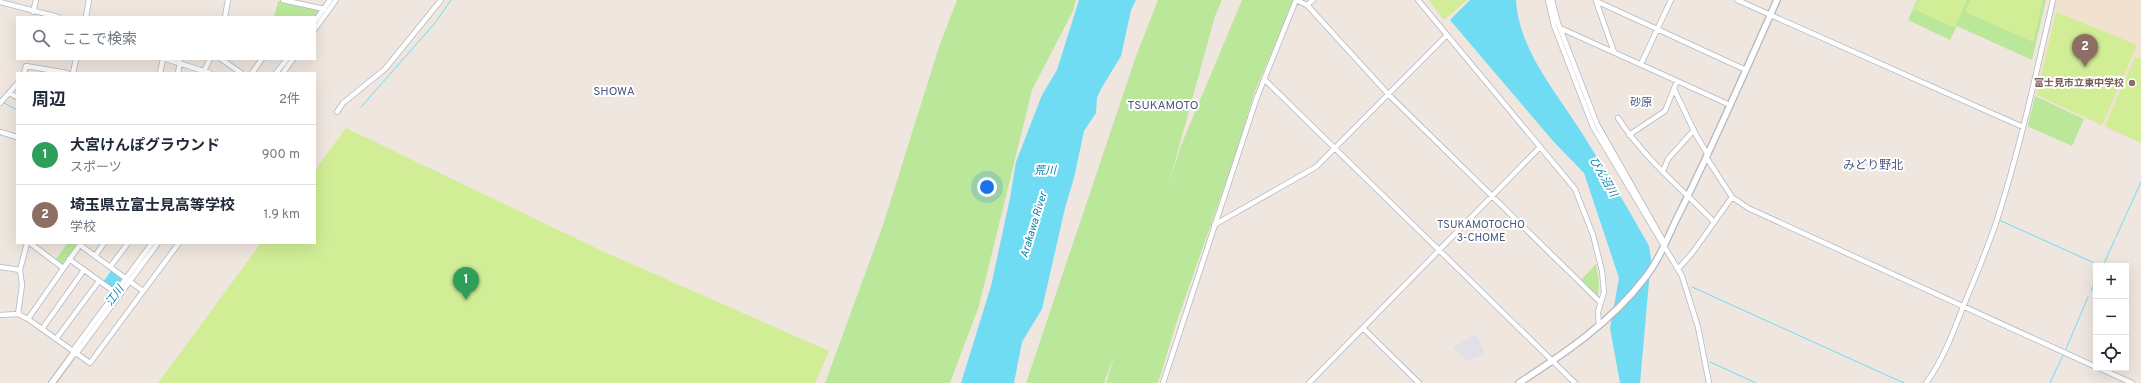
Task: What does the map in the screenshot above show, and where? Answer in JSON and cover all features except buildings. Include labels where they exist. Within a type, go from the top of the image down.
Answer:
[{"type":"street","points":[[33,12],[36,0]]},
{"type":"street","points":[[86,16],[89,0]]},
{"type":"street","points":[[226,16],[228,0]]},
{"type":"street","points":[[283,0],[324,9]]},
{"type":"street","points":[[316,20],[330,0]]},
{"type":"street","points":[[316,28],[336,0]]},
{"type":"street","points":[[337,112],[343,103],[385,69],[441,0]]},
{"type":"street","points":[[1163,383],[1214,224],[1236,164],[1264,79],[1296,0],[1308,5],[1388,95],[1600,302]]},
{"type":"street","points":[[1308,5],[1313,0]]},
{"type":"street","points":[[1418,0],[1446,36],[1573,186],[1598,249],[1604,292],[1600,302],[1598,316],[1599,326]]},
{"type":"street","points":[[1548,0],[1554,26],[1594,127],[1683,278],[1695,313],[1709,383]]},
{"type":"street","points":[[1552,0],[1560,28],[1597,124],[1664,245]]},
{"type":"street","points":[[1641,64],[1671,0]]},
{"type":"street","points":[[1737,0],[2023,127]]},
{"type":"street","points":[[1519,383],[1553,361],[1605,322],[1637,288],[1656,261],[1707,156],[1777,0]]},
{"type":"street","points":[[1926,383],[1939,364],[1964,307],[1997,219],[2023,127],[2053,0]]},
{"type":"street","points":[[1596,1],[1614,52]]},
{"type":"street","points":[[1596,1],[1746,70]]},
{"type":"street","points":[[0,2],[33,12],[53,16]]},
{"type":"street","points":[[1560,28],[1730,105]]},
{"type":"street","points":[[1214,224],[1316,167],[1446,36]]},
{"type":"street","points":[[73,72],[76,60]]},
{"type":"street","points":[[160,72],[165,60]]},
{"type":"street","points":[[170,60],[208,72]]},
{"type":"street","points":[[204,70],[209,60]]},
{"type":"street","points":[[222,60],[240,72]]},
{"type":"street","points":[[253,72],[261,60]]},
{"type":"street","points":[[277,72],[286,60]]},
{"type":"street","points":[[284,72],[292,60]]},
{"type":"street","points":[[178,72],[180,62]]},
{"type":"street","points":[[24,72],[26,66],[61,72]]},
{"type":"street","points":[[1264,79],[1575,383]]},
{"type":"street","points":[[1629,135],[1665,111],[1678,81]]},
{"type":"street","points":[[0,103],[16,85]]},
{"type":"street","points":[[1674,89],[1707,156],[1732,197],[1748,208],[1803,235],[2093,365]]},
{"type":"street","points":[[9,93],[16,96]]},
{"type":"street","points":[[1618,118],[1629,135],[1651,161],[1688,195],[1714,222]]},
{"type":"street","points":[[1663,171],[1668,159],[1694,130]]},
{"type":"street","points":[[0,132],[16,136]]},
{"type":"street","points":[[1309,383],[1540,147]]},
{"type":"street","points":[[1678,269],[1693,252],[1732,197]]},
{"type":"street","points":[[18,314],[22,284],[20,270],[27,244]]},
{"type":"street","points":[[31,244],[63,268]]},
{"type":"street","points":[[28,319],[80,244],[143,291]]},
{"type":"street","points":[[95,256],[103,244]]},
{"type":"street","points":[[110,267],[127,244]]},
{"type":"street","points":[[128,280],[151,244]]},
{"type":"street","points":[[52,383],[75,353],[74,349],[157,244]]},
{"type":"street","points":[[0,315],[18,314],[28,319],[90,363],[178,244]]},
{"type":"street","points":[[69,259],[117,294]]},
{"type":"street","points":[[0,267],[20,270]]},
{"type":"street","points":[[42,329],[84,270]]},
{"type":"street","points":[[56,339],[99,281]]},
{"type":"street","points":[[1363,328],[1419,383]]},
{"type":"street","points":[[2106,371],[2132,383]]},
{"type":"shaded area","points":[[2056,0],[2141,0],[2141,143],[2103,127],[2106,119],[2102,126],[2034,95]]},
{"type":"shaded area","points":[[1476,334],[1485,354],[1467,361],[1453,347]]},
{"type":"green space","points":[[957,0],[1076,0],[1073,11],[1032,90],[979,306],[950,383],[825,383],[883,225],[939,47]]},
{"type":"green space","points":[[1158,0],[1222,0],[1215,16],[1168,187],[1180,148],[1242,0],[1294,0],[1255,91],[1234,159],[1177,321],[1158,383],[1106,383],[1115,354],[1104,383],[1026,383],[1136,56]]},
{"type":"green space","points":[[1429,0],[1467,0],[1444,20]]},
{"type":"green space","points":[[1917,0],[2046,0],[2032,60],[1957,26],[1950,40],[1908,20]]},
{"type":"green space","points":[[1919,0],[1967,0],[1955,28],[1914,9]]},
{"type":"green space","points":[[1970,0],[2043,0],[2033,42],[1965,12]]},
{"type":"green space","points":[[278,1],[321,10],[316,17],[274,16]]},
{"type":"green space","points":[[2056,12],[2137,45],[2102,125],[2037,95]]},
{"type":"green space","name":"富士見市立東中学校","points":[[2135,57],[2141,59],[2141,143],[2105,126]]},
{"type":"green space","points":[[2035,96],[2084,119],[2072,146],[2029,127],[2028,125]]},
{"type":"green space","points":[[346,128],[600,250],[829,351],[815,383],[158,383],[260,244],[316,244],[316,169]]},
{"type":"green space","points":[[67,244],[77,244],[62,265],[55,260]]},
{"type":"green space","points":[[1596,264],[1599,282],[1598,297],[1581,280]]},
{"type":"water","name":"荒川","points":[[1079,0],[1136,0],[1131,10],[1121,56],[1101,89],[1097,98],[1096,113],[1084,131],[1042,309],[1022,342],[1014,383],[961,383],[991,286],[1010,198],[1016,162],[1042,95],[1057,70]]},
{"type":"water","name":"びん沼川","points":[[1470,0],[1516,0],[1524,36],[1540,70],[1582,133],[1625,203],[1649,246],[1651,259],[1640,383],[1620,383],[1610,328],[1619,278],[1584,173],[1553,141],[1450,20]]},
{"type":"water","points":[[111,271],[122,279],[114,290],[103,282]]},
{"type":"waterway","name":"江川","points":[[321,16],[333,0]]},
{"type":"waterway","points":[[361,107],[435,23],[451,0]]},
{"type":"waterway","points":[[2054,8],[2055,0]]},
{"type":"waterway","name":"江川","points":[[280,72],[286,64]]},
{"type":"waterway","points":[[4,103],[16,109]]},
{"type":"waterway","points":[[2116,237],[2141,182]]},
{"type":"waterway","points":[[1999,220],[2094,263]]},
{"type":"waterway","points":[[2104,263],[2115,239]]},
{"type":"waterway","points":[[1692,287],[1904,383]]},
{"type":"waterway","points":[[2091,291],[2093,287]]},
{"type":"waterway","points":[[2066,349],[2088,297]]},
{"type":"waterway","name":"江川","points":[[76,350],[90,331]]},
{"type":"waterway","points":[[2050,383],[2063,355]]},
{"type":"waterway","points":[[1710,362],[1756,383]]},
{"type":"place","name":"埼玉県立富士見高等学校","points":[[2085,67]]},
{"type":"place","name":"富士見市立東中学校","points":[[2132,83]]},
{"type":"place","name":"大宮けんぽグラウンド","points":[[466,300]]},
{"type":"district","name":"SHOWA","points":[[614,92]]},
{"type":"district","name":"砂原","points":[[1641,103]]},
{"type":"district","name":"TSUKAMOTO","points":[[1163,106]]},
{"type":"district","name":"みどり野北","points":[[1873,166]]},
{"type":"district","name":"TSUKAMOTOCHO 3-CHOME","points":[[1481,231]]},
{"type":"water label","name":"Arakawa River","points":[[1034,225]]}]
